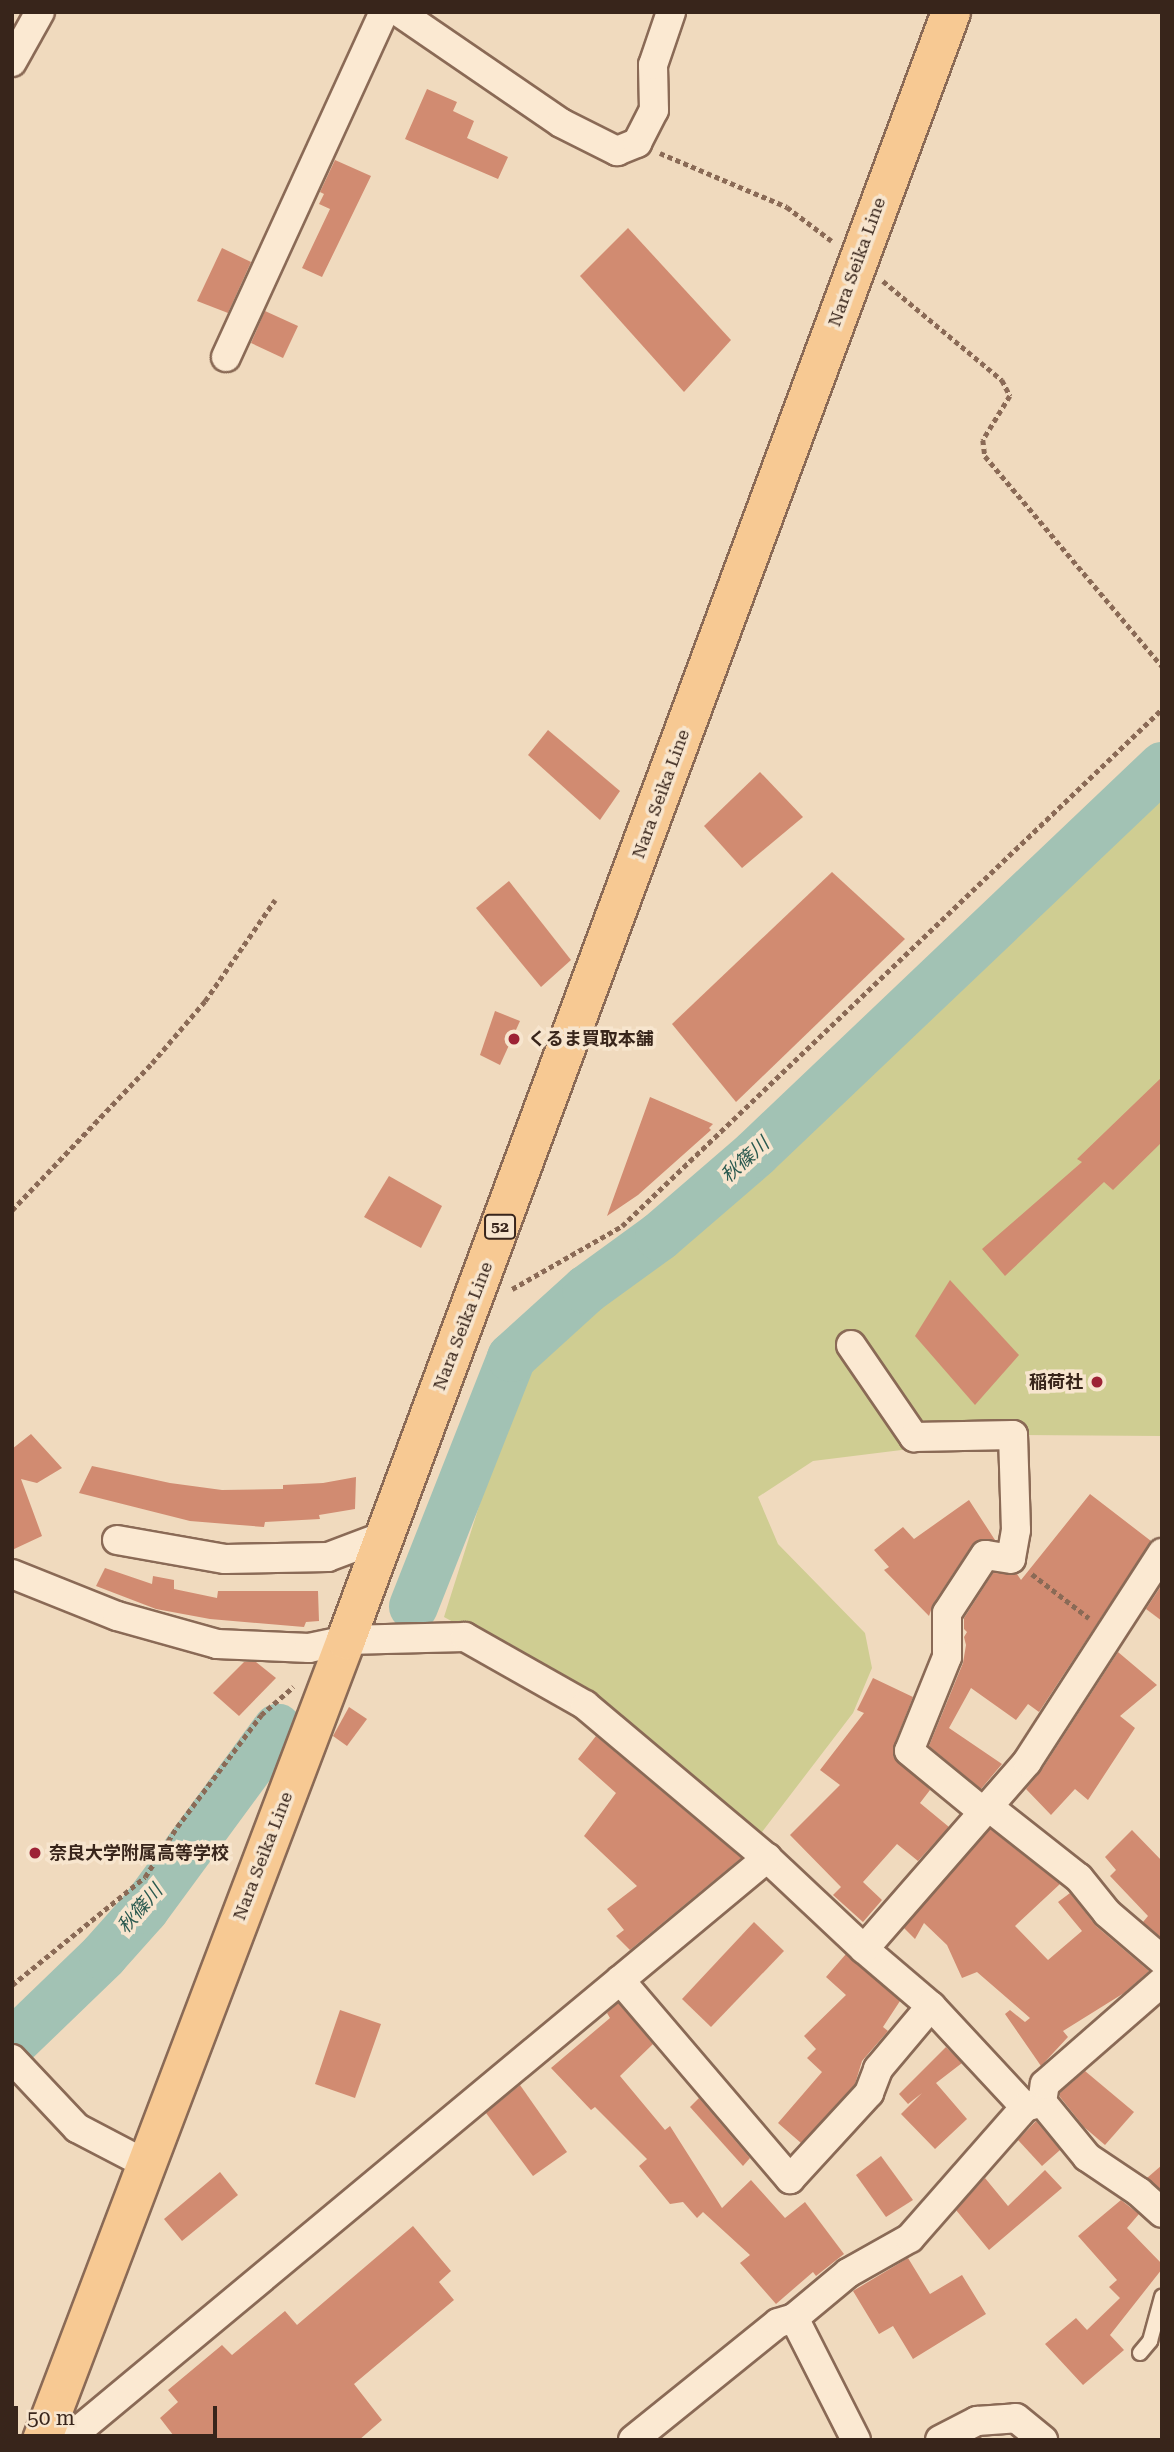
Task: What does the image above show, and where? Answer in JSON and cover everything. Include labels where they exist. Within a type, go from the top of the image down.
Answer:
[{"type":"main road","name":"Nara Seika Line","points":[[43,2436],[346,1640],[951,12]]},
{"type":"street","points":[[12,62],[40,12]]},
{"type":"street","points":[[226,357],[384,12]]},
{"type":"street","points":[[398,12],[561,123],[617,150],[637,143],[654,110],[653,65],[671,12]]},
{"type":"street","points":[[851,1345],[914,1437],[1013,1435],[1016,1530],[1011,1559],[985,1555],[947,1613],[947,1657],[909,1751],[1079,1878],[1108,1913],[1162,1960]]},
{"type":"street","points":[[117,1540],[225,1559],[328,1556],[384,1536]]},
{"type":"street","points":[[864,1949],[1027,1762],[1162,1553]]},
{"type":"street","points":[[12,1574],[117,1616],[217,1644],[309,1648],[346,1640],[466,1637],[585,1705],[767,1858],[864,1949],[932,2006],[1087,2157],[1139,2192],[1162,2213]]},
{"type":"street","points":[[43,2436],[73,2435],[767,1858]]},
{"type":"street","points":[[620,1980],[790,2179],[869,2093],[878,2068],[932,2006]]},
{"type":"street","points":[[633,2440],[778,2323],[794,2318],[848,2273],[910,2238],[1034,2105],[1045,2084],[1162,1982]]},
{"type":"street","points":[[18,2065],[77,2128],[146,2164]]},
{"type":"street","points":[[794,2318],[856,2440]]},
{"type":"street","points":[[940,2440],[977,2421],[1016,2418],[1043,2440]]},
{"type":"lane","points":[[1140,2353],[1150,2341],[1162,2297]]},
{"type":"path","points":[[637,143],[787,207],[857,260],[1002,380],[1010,396],[983,440],[985,456],[1162,666]]},
{"type":"path","points":[[467,1316],[622,1226],[1162,709]]},
{"type":"path","points":[[12,1210],[152,1063],[205,1001],[275,900]]},
{"type":"path","points":[[1011,1559],[1110,1633]]},
{"type":"path","points":[[12,1985],[145,1877],[177,1827],[261,1715],[299,1681]]},
{"type":"shaded area","points":[[1162,784],[1162,1436],[1022,1435],[813,1461],[758,1497],[778,1544],[865,1633],[872,1668],[853,1713],[759,1836],[583,1693],[444,1617],[523,1367],[538,1346],[702,1212]]},
{"type":"building","points":[[427,89],[457,102],[453,111],[474,121],[467,138],[508,157],[498,179],[405,139]]},
{"type":"building","points":[[335,160],[371,176],[322,277],[302,268],[330,209],[319,204],[324,194],[320,192]]},
{"type":"building","points":[[628,228],[731,340],[684,392],[580,276]]},
{"type":"building","points":[[222,248],[251,262],[228,313],[197,301]]},
{"type":"building","points":[[265,311],[298,326],[283,358],[251,343]]},
{"type":"building","points":[[548,730],[620,791],[600,820],[528,755]]},
{"type":"building","points":[[760,772],[803,817],[742,868],[704,826]]},
{"type":"building","points":[[832,872],[905,939],[736,1102],[672,1024]]},
{"type":"building","points":[[509,881],[571,960],[541,987],[476,908]]},
{"type":"building","points":[[495,1011],[520,1021],[500,1065],[480,1055]]},
{"type":"building","points":[[1162,1077],[1162,1142],[1113,1190],[1104,1182],[1005,1276],[982,1249],[1082,1162],[1077,1159]]},
{"type":"building","points":[[650,1097],[713,1124],[709,1128],[711,1130],[638,1195],[607,1216]]},
{"type":"building","points":[[389,1176],[442,1206],[421,1248],[364,1217]]},
{"type":"building","points":[[950,1280],[1019,1355],[975,1405],[915,1336]]},
{"type":"building","points":[[31,1434],[62,1468],[37,1483],[21,1479],[42,1536],[12,1550],[12,1449]]},
{"type":"building","points":[[92,1466],[170,1483],[222,1490],[283,1489],[283,1485],[323,1483],[356,1477],[355,1509],[319,1515],[320,1519],[265,1522],[264,1527],[190,1521],[79,1493]]},
{"type":"building","points":[[1090,1494],[1151,1541],[1039,1712],[1028,1704],[1016,1720],[971,1688],[949,1728],[1002,1764],[981,1789],[929,1746],[963,1663],[966,1645],[964,1637],[967,1632],[964,1629],[964,1618],[993,1573],[1017,1574],[1021,1580]]},
{"type":"building","points":[[969,1500],[995,1540],[979,1540],[972,1545],[933,1604],[929,1616],[884,1570],[889,1567],[874,1550],[903,1527],[914,1539]]},
{"type":"building","points":[[105,1568],[152,1584],[153,1576],[174,1580],[174,1589],[217,1598],[218,1591],[318,1591],[319,1621],[306,1622],[304,1627],[210,1619],[156,1609],[96,1586]]},
{"type":"building","points":[[1162,1586],[1162,1621],[1146,1609]]},
{"type":"building","points":[[1118,1652],[1157,1685],[1120,1716],[1135,1728],[1088,1800],[1075,1789],[1051,1815],[1026,1789],[1041,1771]]},
{"type":"building","points":[[244,1662],[256,1662],[276,1678],[239,1716],[213,1693]]},
{"type":"building","points":[[873,1678],[913,1697],[894,1745],[893,1756],[930,1790],[920,1803],[949,1827],[918,1861],[897,1844],[863,1882],[882,1900],[863,1922],[833,1895],[841,1887],[790,1835],[840,1785],[820,1770],[864,1713],[857,1710]]},
{"type":"building","points":[[349,1707],[367,1719],[347,1746],[333,1736]]},
{"type":"building","points":[[596,1736],[741,1858],[630,1950],[616,1936],[624,1930],[607,1909],[637,1886],[584,1836],[616,1793],[578,1759]]},
{"type":"building","points":[[990,1829],[1060,1884],[1015,1926],[1048,1960],[1082,1931],[1058,1902],[1070,1893],[1096,1926],[1149,1971],[1124,1993],[1063,2031],[1068,2037],[1041,2066],[1005,2014],[1010,2010],[1025,2022],[1030,2018],[977,1972],[962,1978],[947,1945],[924,1923],[915,1939],[904,1928]]},
{"type":"building","points":[[1132,1830],[1162,1861],[1162,1938],[1143,1922],[1148,1916],[1110,1876],[1116,1870],[1105,1857]]},
{"type":"building","points":[[754,1922],[784,1951],[711,2027],[682,1999]]},
{"type":"building","points":[[846,1954],[900,2001],[883,2027],[888,2031],[862,2061],[855,2084],[801,2143],[778,2123],[822,2072],[807,2058],[816,2049],[804,2036],[846,1995],[826,1977]]},
{"type":"building","points":[[618,2003],[653,2044],[620,2076],[665,2130],[670,2126],[722,2208],[751,2180],[785,2218],[805,2202],[844,2254],[816,2276],[813,2272],[776,2304],[740,2263],[750,2255],[703,2212],[697,2218],[683,2202],[670,2204],[639,2166],[647,2159],[595,2107],[591,2110],[551,2068],[610,2018],[607,2013]]},
{"type":"building","points":[[340,2010],[381,2024],[355,2098],[315,2084]]},
{"type":"building","points":[[946,2047],[962,2063],[936,2083],[967,2119],[935,2149],[901,2114],[922,2093],[908,2104],[899,2094]]},
{"type":"building","points":[[1085,2071],[1134,2112],[1105,2145],[1084,2127],[1060,2097],[1060,2093]]},
{"type":"building","points":[[520,2085],[567,2152],[533,2176],[486,2113]]},
{"type":"building","points":[[699,2098],[750,2158],[743,2166],[690,2107]]},
{"type":"building","points":[[1036,2121],[1060,2150],[1042,2166],[1018,2140]]},
{"type":"building","points":[[881,2156],[913,2200],[886,2217],[856,2175]]},
{"type":"building","points":[[1162,2165],[1162,2187],[1160,2189],[1147,2178]]},
{"type":"building","points":[[1045,2170],[1062,2188],[989,2250],[956,2210],[985,2178],[1008,2206]]},
{"type":"building","points":[[220,2172],[238,2195],[182,2241],[164,2219]]},
{"type":"building","points":[[1121,2200],[1139,2214],[1127,2228],[1162,2264],[1162,2269],[1110,2335],[1124,2350],[1083,2385],[1045,2344],[1076,2318],[1087,2330],[1120,2298],[1109,2287],[1117,2280],[1078,2236]]},
{"type":"building","points":[[413,2226],[451,2271],[439,2282],[454,2300],[354,2384],[382,2420],[359,2440],[177,2440],[160,2418],[178,2402],[168,2390],[222,2345],[232,2355],[285,2311],[297,2325]]},
{"type":"building","points":[[908,2258],[930,2294],[962,2275],[986,2314],[913,2359],[893,2326],[879,2334],[853,2291]]},
{"type":"waterway","name":"秋篠川","points":[[413,1606],[511,1357],[586,1289],[659,1236],[755,1153],[1162,766]]},
{"type":"waterway","name":"秋篠川","points":[[12,2043],[103,1955],[144,1909],[277,1728]]},
{"type":"place","name":"くるま買取本舗","points":[[514,1039]]},
{"type":"place","name":"稲荷社","points":[[1097,1382]]},
{"type":"place","name":"奈良大学附属高等学校","points":[[35,1853]]}]
